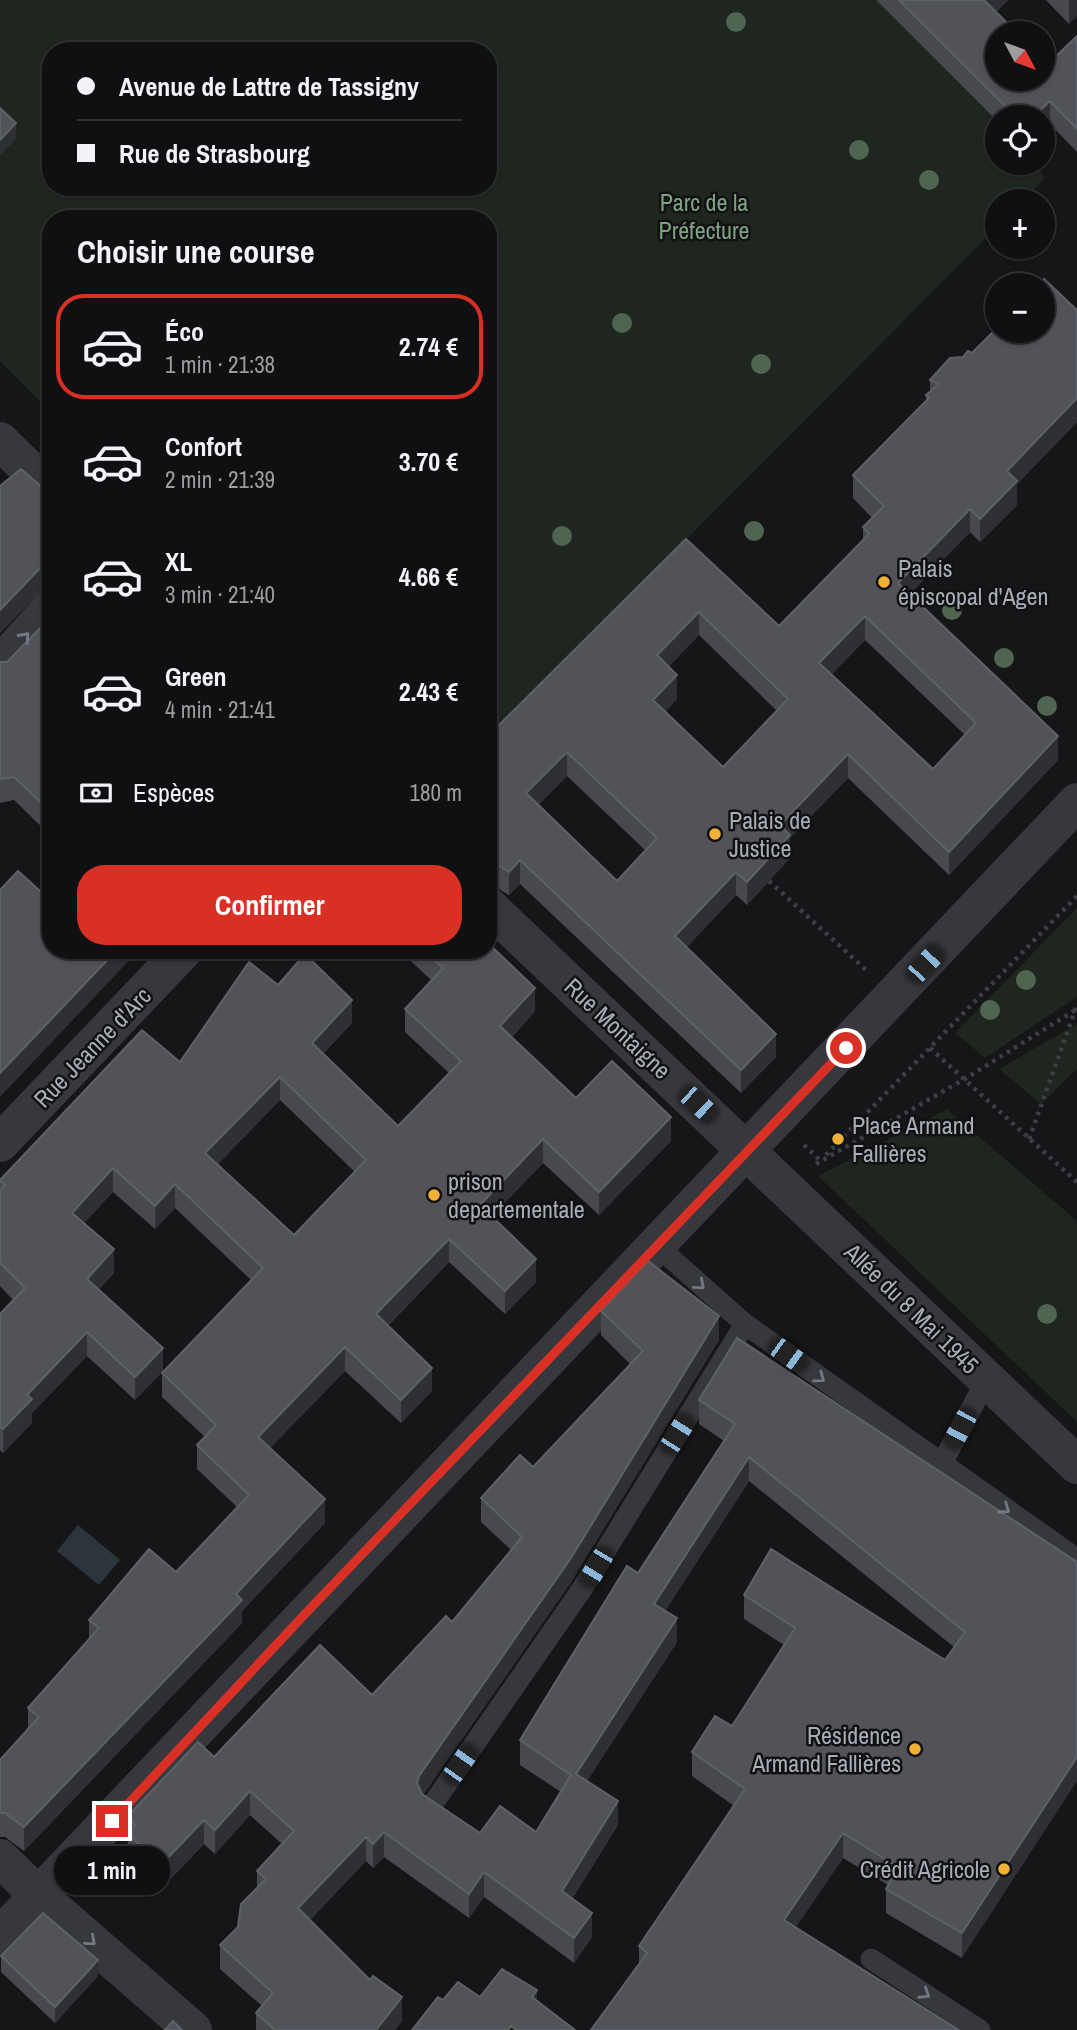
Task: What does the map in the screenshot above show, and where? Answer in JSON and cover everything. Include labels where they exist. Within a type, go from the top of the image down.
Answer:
[{"type":"street","points":[[0,441],[42,482]]},
{"type":"street","points":[[0,665],[42,618]]},
{"type":"street","points":[[0,1936],[40,1897],[1077,802]]},
{"type":"street","name":"Rue Montaigne","points":[[497,915],[747,1151]]},
{"type":"street","name":"Rue Jeanne d'Arc","points":[[0,1143],[175,959]]},
{"type":"street","name":"Allée du 8 Mai 1945","points":[[747,1151],[1077,1465]]},
{"type":"street","points":[[0,1858],[40,1897],[193,2030]]},
{"type":"lane","points":[[656,1245],[745,1324],[1077,1559]]},
{"type":"lane","points":[[430,1808],[582,1589],[745,1324]]},
{"type":"lane","points":[[941,1465],[987,1379]]},
{"type":"lane","points":[[871,1959],[979,2030]]},
{"type":"path","points":[[769,881],[895,995]]},
{"type":"path","points":[[821,1161],[1077,896]]},
{"type":"path","points":[[784,1186],[821,1161],[963,1080],[1076,1008]]},
{"type":"path","points":[[1029,1139],[1076,1008]]},
{"type":"path","points":[[930,1048],[1077,1182]]},
{"type":"green space","name":"Parc de la Préfecture","points":[[0,0],[876,0],[985,110],[985,175],[1043,175],[1045,178],[1034,189],[985,189],[985,239],[497,730],[497,210],[42,210],[42,403],[0,361]]},
{"type":"green space","points":[[1077,908],[1077,997],[985,1058],[955,1033]]},
{"type":"green space","points":[[1077,1024],[1077,1069],[1041,1104],[999,1069]]},
{"type":"green space","points":[[947,1109],[1077,1221],[1077,1422],[818,1176]]},
{"type":"shaded area","points":[[78,1525],[120,1560],[99,1585],[57,1551]]},
{"type":"building","points":[[899,0],[984,0],[1005,21],[985,21],[985,86]]},
{"type":"building","points":[[1077,36],[1077,129],[1050,101],[1046,105],[1004,105],[990,91],[1055,91],[1055,57]]},
{"type":"building","points":[[0,108],[16,123],[0,140]]},
{"type":"building","points":[[1055,289],[1077,310],[1077,398],[1007,471],[1017,481],[980,519],[970,509],[898,583],[1058,736],[949,852],[848,754],[780,825],[790,835],[747,882],[736,872],[675,936],[776,1034],[741,1070],[520,860],[509,872],[497,864],[497,727],[686,539],[779,626],[869,534],[863,527],[884,506],[853,475],[929,398],[926,395],[939,384],[930,380],[950,358],[963,357],[968,351],[972,353],[985,340],[985,343],[1055,343]],"holes":[[[699,612],[788,699],[723,767],[653,700],[677,675],[657,655]],[[865,616],[976,723],[933,769],[819,663]],[[567,752],[657,838],[617,881],[526,793]]]},
{"type":"building","points":[[21,469],[42,487],[42,566],[0,610],[0,486]]},
{"type":"building","points":[[42,626],[42,803],[14,777],[0,779],[0,662],[7,662]]},
{"type":"building","points":[[18,871],[42,893],[42,959],[108,959],[0,1073],[0,890]]},
{"type":"building","points":[[497,952],[535,988],[500,1026],[576,1098],[612,1061],[671,1117],[599,1192],[543,1139],[480,1205],[536,1259],[505,1291],[449,1239],[376,1314],[432,1368],[401,1400],[345,1347],[258,1437],[325,1499],[236,1594],[242,1600],[24,1827],[5,1813],[0,1813],[0,1760],[39,1717],[28,1708],[99,1628],[89,1620],[149,1549],[176,1572],[249,1495],[197,1445],[216,1425],[162,1373],[263,1268],[175,1184],[155,1206],[113,1168],[72,1213],[114,1249],[87,1279],[163,1348],[135,1377],[87,1332],[27,1395],[32,1399],[3,1429],[0,1427],[0,1314],[25,1288],[0,1263],[0,1191],[5,1185],[0,1180],[142,1030],[180,1062],[249,962],[278,985],[301,959],[310,959],[352,1000],[312,1043],[398,1126],[461,1061],[405,1009],[443,968],[434,959],[497,959]],"holes":[[[280,1077],[366,1160],[294,1235],[205,1153]]]},
{"type":"building","points":[[648,1261],[719,1316],[571,1558],[419,1776],[417,1783],[422,1794],[480,1833],[500,1806],[536,1832],[571,1775],[520,1740],[627,1566],[638,1573],[735,1424],[699,1400],[737,1338],[1077,1562],[1077,1757],[962,1933],[886,1889],[898,1867],[843,1833],[784,1920],[959,2030],[591,2030],[647,1953],[639,1946],[745,1789],[692,1752],[715,1716],[732,1726],[795,1628],[744,1595],[771,1549],[945,1660],[965,1632],[749,1457],[654,1604],[677,1618],[576,1774],[618,1801],[562,1891],[592,1913],[574,1938],[484,1872],[469,1894],[384,1832],[373,1844],[366,1837],[298,1908],[370,1980],[373,1976],[402,1997],[376,2030],[275,2030],[256,2013],[273,1993],[220,1945],[238,1927],[241,1904],[266,1879],[257,1871],[294,1831],[250,1791],[215,1830],[204,1820],[161,1865],[128,1834],[135,1825],[127,1817],[198,1742],[214,1757],[320,1645],[372,1695],[446,1616],[452,1622],[522,1537],[481,1498],[520,1455],[533,1467],[643,1351],[601,1311]]},
{"type":"building","points":[[43,1913],[98,1960],[55,2007],[1,1956]]},
{"type":"building","points":[[502,1969],[537,1990],[532,1997],[575,2030],[516,2030],[511,2026],[508,2030],[412,2030],[438,1997],[443,2000],[458,1982],[480,1997]]},
{"type":"building","points":[[173,2021],[182,2030],[165,2030]]},
{"type":"place","name":"Palais épiscopal d'Agen","points":[[884,582]]},
{"type":"place","name":"Palais de Justice","points":[[715,834]]},
{"type":"place","name":"Place Armand Fallières","points":[[838,1139]]},
{"type":"place","name":"prison departementale","points":[[434,1195]]},
{"type":"place","name":"Résidence Armand Fallières","points":[[915,1749]]},
{"type":"place","name":"Crédit Agricole","points":[[1004,1869]]},
{"type":"route","points":[[112,1821],[305,1614],[846,1048]]}]
